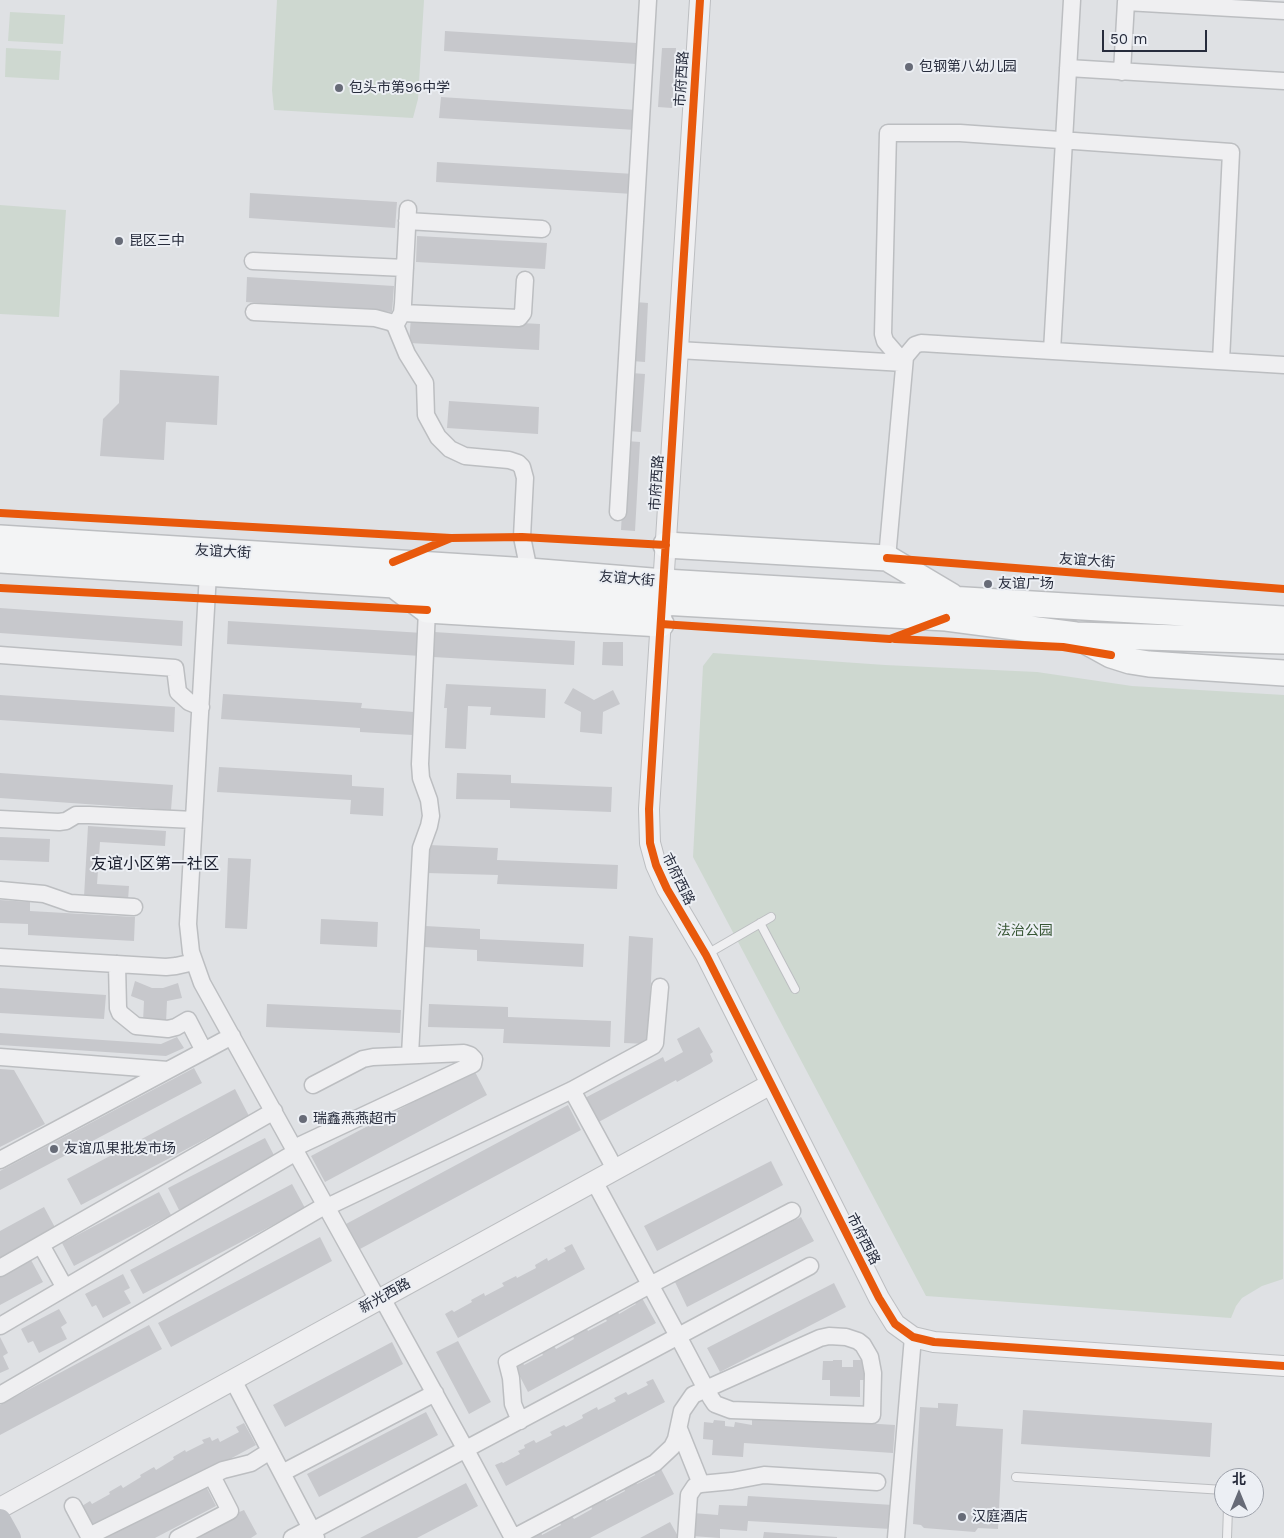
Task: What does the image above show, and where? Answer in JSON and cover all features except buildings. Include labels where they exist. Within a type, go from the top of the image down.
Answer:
[{"type":"main road","name":"友谊大街","points":[[2,542],[529,571],[662,603],[955,598],[1284,619]]},
{"type":"main road","name":"友谊大街","points":[[2,542],[208,573],[662,603],[946,618],[1076,635],[1284,641]]},
{"type":"main road","points":[[666,545],[887,558],[955,598]]},
{"type":"main road","points":[[394,585],[427,610],[662,603]]},
{"type":"main road","points":[[1076,635],[1111,655],[1130,661],[1149,664],[1284,673]]},
{"type":"main road","points":[[0,1520],[10,1538]]},
{"type":"street","points":[[618,512],[648,0]]},
{"type":"street","name":"市府西路","points":[[700,0],[649,809],[650,843],[656,865],[667,889],[706,955],[879,1298],[894,1324],[913,1337],[934,1342],[1284,1366]]},
{"type":"street","points":[[1052,351],[1072,0]]},
{"type":"street","points":[[1122,72],[1126,2],[1284,11]]},
{"type":"street","points":[[1068,68],[1284,81]]},
{"type":"street","points":[[904,363],[885,341],[883,334],[888,133],[960,133],[1231,152],[1222,361]]},
{"type":"street","points":[[529,571],[522,537],[525,478],[522,468],[518,463],[509,460],[465,456],[450,448],[438,437],[426,415],[425,383],[407,354],[398,319],[405,268],[408,215],[542,228]]},
{"type":"street","points":[[253,261],[405,268]]},
{"type":"street","points":[[254,312],[375,318],[390,322],[398,319],[519,318],[523,313],[525,280]]},
{"type":"street","points":[[887,558],[904,363],[910,348],[921,343],[1284,365]]},
{"type":"street","points":[[678,350],[904,363]]},
{"type":"street","points":[[208,573],[188,924],[194,962],[202,982],[326,1206],[435,1393],[513,1538],[655,1463],[672,1447],[679,1429],[682,1411],[694,1395],[706,1388],[810,1342],[829,1336],[846,1337],[858,1341],[863,1346],[870,1357],[873,1373],[872,1415],[731,1410],[715,1404],[706,1388],[650,1285],[594,1181]]},
{"type":"street","points":[[410,1055],[421,848],[430,826],[431,816],[429,800],[421,778],[420,752],[427,610]]},
{"type":"street","points":[[0,655],[176,668],[178,692],[189,702],[201,707]]},
{"type":"street","points":[[0,819],[59,822],[66,821],[76,815],[89,814],[194,820]]},
{"type":"street","points":[[0,890],[44,894],[70,903],[134,907]]},
{"type":"street","points":[[0,957],[171,967],[194,962]]},
{"type":"street","points":[[117,964],[118,1008],[120,1013],[136,1026],[168,1029],[188,1020],[204,1051]]},
{"type":"street","points":[[0,1395],[326,1206],[572,1090],[653,1046],[655,1043],[660,986]]},
{"type":"street","points":[[0,1160],[232,1036]]},
{"type":"street","points":[[0,1326],[295,1150],[469,1066],[474,1061],[470,1055],[464,1053],[363,1059],[313,1085]]},
{"type":"street","points":[[0,1057],[168,1070]]},
{"type":"street","name":"新光西路","points":[[0,1508],[771,1084]]},
{"type":"street","points":[[572,1090],[615,1170]]},
{"type":"street","points":[[0,1268],[274,1112]]},
{"type":"street","points":[[520,1421],[513,1404],[511,1378],[507,1362],[792,1211]]},
{"type":"street","points":[[41,1245],[65,1288]]},
{"type":"street","points":[[292,1538],[313,1532],[810,1266]]},
{"type":"street","points":[[896,1538],[913,1337]]},
{"type":"street","points":[[233,1380],[313,1532]]},
{"type":"street","points":[[282,1473],[435,1393]]},
{"type":"street","points":[[679,1429],[701,1484]]},
{"type":"street","points":[[73,1506],[89,1537],[223,1470],[251,1463],[270,1452]]},
{"type":"street","points":[[686,1538],[689,1496],[695,1486],[701,1484],[764,1475],[877,1482]]},
{"type":"street","points":[[178,1538],[230,1511],[212,1476]]},
{"type":"lane","points":[[706,955],[771,917]]},
{"type":"lane","points":[[760,923],[795,989]]},
{"type":"lane","points":[[1016,1478],[1214,1489]]},
{"type":"lane","points":[[1226,1538],[1227,1518]]},
{"type":"green space","points":[[277,0],[424,0],[418,99],[413,118],[274,110],[272,90]]},
{"type":"green space","points":[[10,12],[65,15],[63,44],[8,41]]},
{"type":"green space","points":[[6,48],[61,51],[59,80],[5,77]]},
{"type":"green space","points":[[0,205],[66,210],[59,317],[0,314]]},
{"type":"green space","name":"法治公园","points":[[713,653],[885,665],[1037,672],[1132,686],[1284,695],[1283,1279],[1262,1286],[1242,1298],[1231,1318],[926,1296],[693,857],[703,666]]},
{"type":"cycle path","points":[[700,0],[649,809],[650,843],[656,865],[667,889],[706,955],[879,1298],[895,1324],[913,1337],[934,1342],[1284,1366]]},
{"type":"cycle path","points":[[0,513],[451,538]]},
{"type":"cycle path","points":[[393,562],[451,538],[522,537],[666,545]]},
{"type":"cycle path","points":[[887,558],[1284,589]]},
{"type":"cycle path","points":[[0,588],[427,610]]},
{"type":"cycle path","points":[[661,624],[890,639],[946,618]]},
{"type":"cycle path","points":[[895,639],[1063,647],[1111,655]]},
{"type":"place","name":"包钢第八幼儿园","points":[[909,67]]},
{"type":"place","name":"包头市第96中学","points":[[339,88]]},
{"type":"place","name":"昆区三中","points":[[119,241]]},
{"type":"place","name":"友谊广场","points":[[988,584]]},
{"type":"place","name":"瑞鑫燕燕超市","points":[[303,1119]]},
{"type":"place","name":"友谊瓜果批发市场","points":[[54,1149]]},
{"type":"place","name":"汉庭酒店","points":[[962,1517]]},
{"type":"district","name":"友谊小区第一社区","points":[[155,864]]}]
